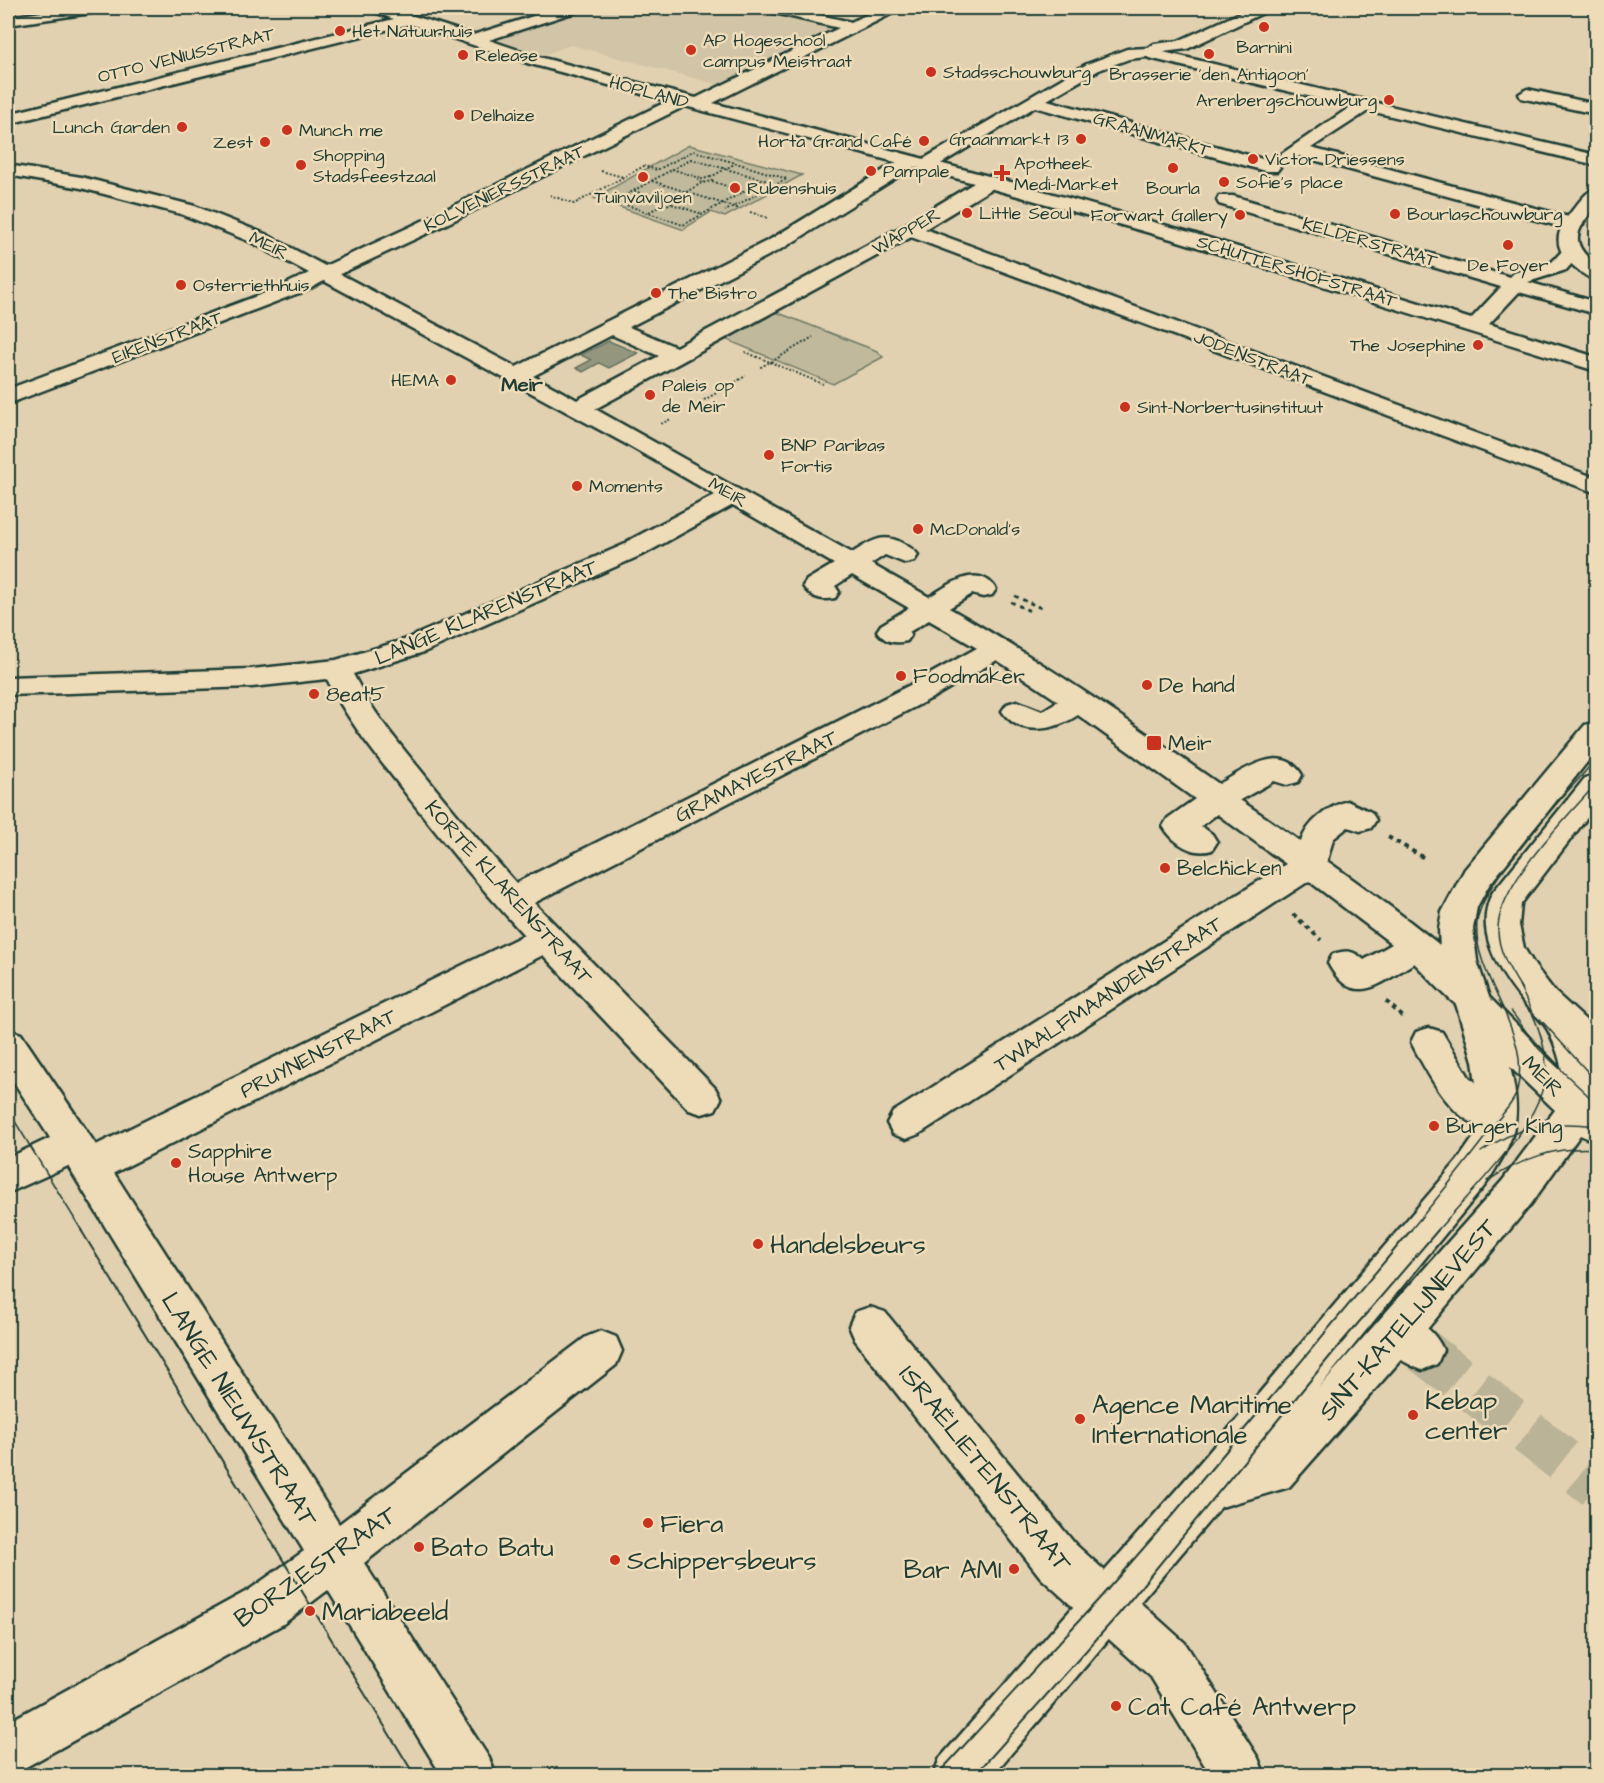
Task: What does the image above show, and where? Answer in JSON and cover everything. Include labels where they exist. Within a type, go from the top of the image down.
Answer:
[{"type":"street","points":[[8,21],[98,8]]},
{"type":"street","name":"HOPLAND","points":[[376,8],[471,41],[689,103],[919,163]]},
{"type":"street","points":[[471,41],[573,8]]},
{"type":"street","points":[[771,8],[852,27]]},
{"type":"street","name":"KOLVENIERSSTRAAT","points":[[327,275],[892,8]]},
{"type":"street","points":[[516,376],[759,253],[1093,67],[1127,54],[1181,46],[1262,8]]},
{"type":"street","name":"OTTO VENIUSSTRAAT","points":[[8,119],[410,20]]},
{"type":"street","points":[[1155,50],[1161,40],[1191,24]]},
{"type":"street","points":[[1155,50],[1365,105],[1596,160]]},
{"type":"street","points":[[1527,94],[1596,109]]},
{"type":"street","name":"GRAANMARKT","points":[[1033,101],[1271,168]]},
{"type":"street","points":[[1271,168],[1365,105]]},
{"type":"street","points":[[1297,150],[1573,224]]},
{"type":"street","name":"SCHUTTERSHOFSTRAAT","points":[[919,163],[989,183],[1190,230],[1596,364]]},
{"type":"street","name":"KELDERSTRAAT","points":[[1271,168],[1220,206],[1596,308]]},
{"type":"street","name":"MEIR","points":[[8,170],[81,183],[188,210],[258,238],[734,495],[998,648],[1218,798],[1417,945],[1472,1000],[1529,1063],[1587,1117]]},
{"type":"street","name":"WAPPER","points":[[577,409],[910,230],[989,183]]},
{"type":"street","points":[[1596,194],[1573,224],[1566,241],[1571,253],[1596,274]]},
{"type":"street","points":[[188,210],[209,200]]},
{"type":"street","name":"JODENSTRAAT","points":[[910,230],[1596,486]]},
{"type":"street","points":[[759,253],[780,261]]},
{"type":"street","points":[[1476,326],[1521,277],[1559,266],[1571,253]]},
{"type":"street","points":[[801,269],[822,278]]},
{"type":"street","name":"EIKENSTRAAT","points":[[8,397],[327,275]]},
{"type":"street","points":[[713,276],[734,285]]},
{"type":"street","points":[[756,293],[777,302]]},
{"type":"street","points":[[612,327],[677,356]]},
{"type":"street","name":"LANGE KLARENSTRAAT","points":[[8,686],[252,678],[336,669],[373,660],[414,646],[637,547],[734,495]]},
{"type":"street","points":[[826,592],[816,586],[885,544],[905,555]]},
{"type":"street","points":[[897,635],[891,631],[971,583],[983,589]]},
{"type":"street","name":"GRAMAYESTRAAT","points":[[511,900],[922,691],[998,648]]},
{"type":"street","name":"KORTE KLARENSTRAAT","points":[[336,669],[350,700],[454,837],[511,900],[702,1099]]},
{"type":"street","points":[[1017,711],[1030,720],[1045,722],[1078,701]]},
{"type":"street","name":"MEIR","points":[[1491,1115],[1491,1062],[1456,942],[1457,919],[1463,900],[1477,877],[1596,732]]},
{"type":"street","points":[[1201,842],[1179,826],[1218,798],[1275,768],[1287,775]]},
{"type":"street","name":"MEIR","points":[[1596,785],[1505,901],[1502,931],[1509,951],[1526,980],[1561,1020],[1596,1049]]},
{"type":"street","points":[[1310,865],[1319,834],[1347,812],[1360,820]]},
{"type":"street","name":"TWAALFMAANDENSTRAAT","points":[[906,1123],[1310,865]]},
{"type":"street","name":"PRUYNENSTRAAT","points":[[8,1176],[82,1156],[547,938]]},
{"type":"street","points":[[1345,963],[1361,978],[1417,945]]},
{"type":"street","name":"MEIR","points":[[1561,1020],[1579,1063],[1587,1117]]},
{"type":"street","points":[[1429,1042],[1456,1088],[1491,1115]]},
{"type":"street","name":"LANGE NIEUWSTRAAT","points":[[8,1044],[82,1156],[471,1776]]},
{"type":"street","name":"SINT-KATELIJNEVEST","points":[[958,1776],[1208,1488],[1472,1173],[1490,1144],[1491,1115]]},
{"type":"street","name":"SINT-KATELIJNEVEST","points":[[1208,1488],[1272,1471],[1410,1341],[1517,1192],[1587,1117]]},
{"type":"street","name":"ISRAËLIETENSTRAAT","points":[[870,1326],[1058,1561],[1168,1660],[1240,1776]]},
{"type":"street","name":"BORZESTRAAT","points":[[8,1749],[266,1607],[601,1351]]},
{"type":"path","points":[[693,151],[690,150],[696,147]]},
{"type":"path","points":[[542,193],[574,204],[644,166],[657,170],[693,151],[792,181]]},
{"type":"path","points":[[726,161],[734,156]]},
{"type":"path","points":[[690,159],[726,169],[765,180],[683,225],[615,201],[690,159]]},
{"type":"path","points":[[633,191],[662,200],[672,200],[736,164]]},
{"type":"path","points":[[672,169],[711,179],[744,192]]},
{"type":"path","points":[[700,178],[698,180],[702,183]]},
{"type":"path","points":[[725,211],[787,179]]},
{"type":"path","points":[[652,180],[740,208]]},
{"type":"path","points":[[662,200],[660,202],[662,206]]},
{"type":"path","points":[[671,204],[672,200]]},
{"type":"path","points":[[648,213],[671,204],[702,214]]},
{"type":"path","points":[[813,337],[770,362],[823,384]]},
{"type":"path","points":[[697,404],[746,376]]},
{"type":"path","points":[[1011,594],[1041,608]]},
{"type":"path","points":[[1360,820],[1426,859]]},
{"type":"path","points":[[1291,912],[1345,963]]},
{"type":"shaded area","name":"AP Hogeschool campus Meistraat","points":[[577,8],[758,8],[838,27],[723,86],[571,45],[543,55],[491,38]]},
{"type":"shaded area","points":[[689,145],[802,175],[725,217],[711,212],[684,230],[594,198]]},
{"type":"shaded area","points":[[776,312],[877,351],[883,357],[833,384],[725,339]]},
{"type":"shaded area","points":[[609,341],[638,353],[609,368],[599,363],[583,372],[576,368],[591,360],[581,355]]},
{"type":"tunnel","points":[[1422,1350],[1596,1486]]},
{"type":"tram line","points":[[1410,1231],[1509,1106],[1517,1091],[1520,1070],[1515,1041],[1485,969],[1478,946],[1477,922],[1482,904],[1493,884],[1527,838],[1596,759]]},
{"type":"tram line","points":[[1523,991],[1506,961],[1500,944],[1498,927],[1502,910],[1522,871],[1596,784]]},
{"type":"tram line","points":[[1519,985],[1538,1027],[1545,1055]]},
{"type":"tram line","points":[[1511,1011],[1545,1055]]},
{"type":"tram line","points":[[1540,1019],[1596,1081]]},
{"type":"tram line","points":[[1521,1132],[1542,1091],[1546,1071],[1545,1055]]},
{"type":"tram line","points":[[1545,1055],[1596,1103]]},
{"type":"tram line","points":[[8,1110],[82,1231]]},
{"type":"tram line","points":[[1521,1132],[1550,1125],[1596,1126]]},
{"type":"tram line","points":[[1437,1231],[1486,1177],[1521,1132]]},
{"type":"tram line","points":[[1481,1152],[1494,1143],[1521,1132]]},
{"type":"tram line","points":[[1487,1181],[1513,1166],[1539,1156],[1567,1150],[1596,1149]]},
{"type":"tram line","points":[[81,1230],[415,1776]]},
{"type":"tram line","points":[[936,1776],[1099,1599],[1176,1511],[1411,1230]]},
{"type":"tram line","points":[[974,1776],[1118,1615],[1336,1349],[1438,1230]]},
{"type":"place","name":"Barnini","points":[[1264,27]]},
{"type":"place","name":"Het Natuurhuis","points":[[340,31]]},
{"type":"place","name":"AP Hogeschool campus Meistraat","points":[[691,50]]},
{"type":"place","name":"Brasserie ‘den Antigoon’","points":[[1209,54]]},
{"type":"place","name":"Release","points":[[463,55]]},
{"type":"place","name":"Stadsschouwburg","points":[[931,72]]},
{"type":"place","name":"Arenbergschouwburg","points":[[1389,100]]},
{"type":"place","name":"Delhaize","points":[[459,115]]},
{"type":"place","name":"Lunch Garden","points":[[182,127]]},
{"type":"place","name":"Munch me","points":[[287,130]]},
{"type":"place","name":"Graanmarkt 13","points":[[1081,139]]},
{"type":"place","name":"Horta Grand Café","points":[[924,141]]},
{"type":"place","name":"Zest","points":[[265,142]]},
{"type":"place","name":"Victor Driessens","points":[[1253,159]]},
{"type":"place","name":"Shopping Stadsfeestzaal","points":[[301,165]]},
{"type":"place","name":"Bourla","points":[[1173,168]]},
{"type":"place","name":"Pampale","points":[[871,171]]},
{"type":"place","name":"Apotheek Medi-Market","points":[[1002,173]]},
{"type":"place","name":"Tuinvaviljoen","points":[[643,177]]},
{"type":"place","name":"Sofie's place","points":[[1224,182]]},
{"type":"place","name":"Rubenshuis","points":[[735,188]]},
{"type":"place","name":"Little Seoul","points":[[967,213]]},
{"type":"place","name":"Bourlaschouwburg","points":[[1395,214]]},
{"type":"place","name":"Forwart Gallery","points":[[1240,215]]},
{"type":"place","name":"De Foyer","points":[[1508,245]]},
{"type":"place","name":"Osterriethhuis","points":[[181,285]]},
{"type":"place","name":"The Bistro","points":[[656,293]]},
{"type":"place","name":"The Josephine","points":[[1478,345]]},
{"type":"place","name":"HEMA","points":[[451,380]]},
{"type":"place","name":"Paleis op de Meir","points":[[650,395]]},
{"type":"place","name":"Sint-Norbertusinstituut","points":[[1125,407]]},
{"type":"place","name":"BNP Paribas Fortis","points":[[769,455]]},
{"type":"place","name":"Moments","points":[[577,486]]},
{"type":"place","name":"McDonald's","points":[[918,529]]},
{"type":"place","name":"Foodmaker","points":[[901,676]]},
{"type":"place","name":"De hand","points":[[1147,685]]},
{"type":"place","name":"8eat5","points":[[314,694]]},
{"type":"place","name":"Meir","points":[[1154,743]]},
{"type":"place","name":"Belchicken","points":[[1165,868]]},
{"type":"place","name":"Burger King","points":[[1434,1126]]},
{"type":"place","name":"Sapphire House Antwerp","points":[[176,1163]]},
{"type":"place","name":"Handelsbeurs","points":[[758,1244]]},
{"type":"place","name":"Kebap center","points":[[1413,1415]]},
{"type":"place","name":"Agence Maritime Internationale","points":[[1080,1419]]},
{"type":"place","name":"Fiera","points":[[648,1523]]},
{"type":"place","name":"Bato Batu","points":[[419,1547]]},
{"type":"place","name":"Schippersbeurs","points":[[615,1560]]},
{"type":"place","name":"Bar AMI","points":[[1014,1569]]},
{"type":"place","name":"Mariabeeld","points":[[310,1611]]},
{"type":"place","name":"Cat Café Antwerp","points":[[1116,1706]]},
{"type":"district","name":"Meir","points":[[522,384]]}]
